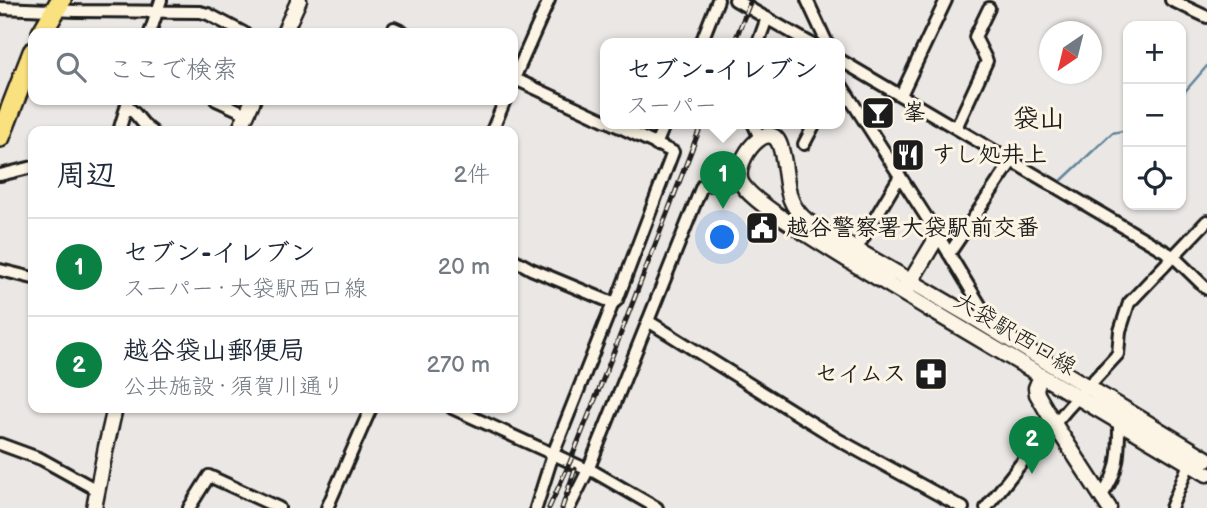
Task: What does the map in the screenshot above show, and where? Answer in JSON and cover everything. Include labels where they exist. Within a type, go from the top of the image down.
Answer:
[{"type":"highway","points":[[45,28],[58,5]]},
{"type":"highway","points":[[0,137],[28,65]]},
{"type":"street","points":[[152,28],[161,0]]},
{"type":"street","points":[[286,28],[299,0]]},
{"type":"street","points":[[518,68],[549,0]]},
{"type":"street","points":[[703,38],[719,0]]},
{"type":"street","points":[[736,0],[801,38]]},
{"type":"street","points":[[807,0],[825,38]]},
{"type":"street","points":[[901,95],[946,0]]},
{"type":"street","points":[[1171,0],[1207,17]]},
{"type":"street","points":[[0,8],[58,5],[200,12],[235,28]]},
{"type":"street","points":[[956,128],[987,61],[975,37],[989,8]]},
{"type":"street","points":[[760,38],[767,18]]},
{"type":"street","points":[[845,63],[1173,256],[1207,289]]},
{"type":"street","points":[[518,81],[600,118]]},
{"type":"street","points":[[845,91],[934,229],[936,239],[907,287]]},
{"type":"street","points":[[121,126],[127,105]]},
{"type":"street","points":[[130,105],[144,126]]},
{"type":"street","points":[[227,105],[247,114]]},
{"type":"street","points":[[241,126],[251,105]]},
{"type":"street","points":[[494,126],[503,105]]},
{"type":"street","points":[[536,508],[553,454],[613,303],[617,300],[673,152],[623,129]]},
{"type":"street","points":[[656,145],[663,129]]},
{"type":"street","points":[[756,129],[760,138]]},
{"type":"street","points":[[804,144],[813,129]]},
{"type":"street","points":[[773,136],[780,144],[788,194],[804,226],[772,211],[740,180],[742,163],[750,148],[760,138],[773,136]]},
{"type":"street","points":[[949,254],[1012,161]]},
{"type":"street","points":[[0,175],[28,168]]},
{"type":"street","points":[[856,250],[900,176]]},
{"type":"street","points":[[569,508],[588,470],[702,186],[740,180]]},
{"type":"street","points":[[772,211],[788,194]]},
{"type":"street","points":[[986,508],[1019,466],[1118,354],[1120,331],[1129,303],[1207,221]]},
{"type":"street","name":"大袋駅西口線","points":[[804,226],[856,250],[1041,376],[1207,474]]},
{"type":"street","name":"大袋駅西口線","points":[[804,226],[907,287],[979,321],[1207,459]]},
{"type":"street","points":[[936,239],[942,242],[983,310],[979,321]]},
{"type":"street","points":[[518,262],[613,303]]},
{"type":"street","points":[[0,270],[28,277]]},
{"type":"street","points":[[648,321],[839,440],[963,508]]},
{"type":"street","points":[[1041,376],[1035,388],[1037,394],[1105,502]]},
{"type":"street","points":[[94,508],[115,413]]},
{"type":"street","points":[[327,508],[369,413]]},
{"type":"street","points":[[463,413],[592,470],[657,508]]},
{"type":"street","points":[[1105,502],[1119,455],[1119,421]]},
{"type":"street","points":[[0,444],[41,458],[97,491]]},
{"type":"street","points":[[1171,508],[1189,464]]},
{"type":"street","points":[[189,508],[209,476],[279,508]]},
{"type":"waterway","points":[[1186,90],[1207,66]]},
{"type":"waterway","points":[[1059,183],[1112,133],[1123,131]]},
{"type":"railway","points":[[736,38],[751,0]]},
{"type":"railway","points":[[549,508],[604,377],[700,129]]},
{"type":"railway","points":[[562,508],[575,469]]},
{"type":"place","name":"峯","points":[[878,113]]},
{"type":"place","name":"すし処井上","points":[[908,155]]},
{"type":"place","name":"セブン-イレブン","points":[[723,209]]},
{"type":"place","name":"越谷警察署大袋駅前交番","points":[[762,228]]},
{"type":"place","name":"セイムス","points":[[931,374]]},
{"type":"place","name":"越谷袋山郵便局","points":[[1032,474]]},
{"type":"district","name":"袋山","points":[[1039,119]]}]
